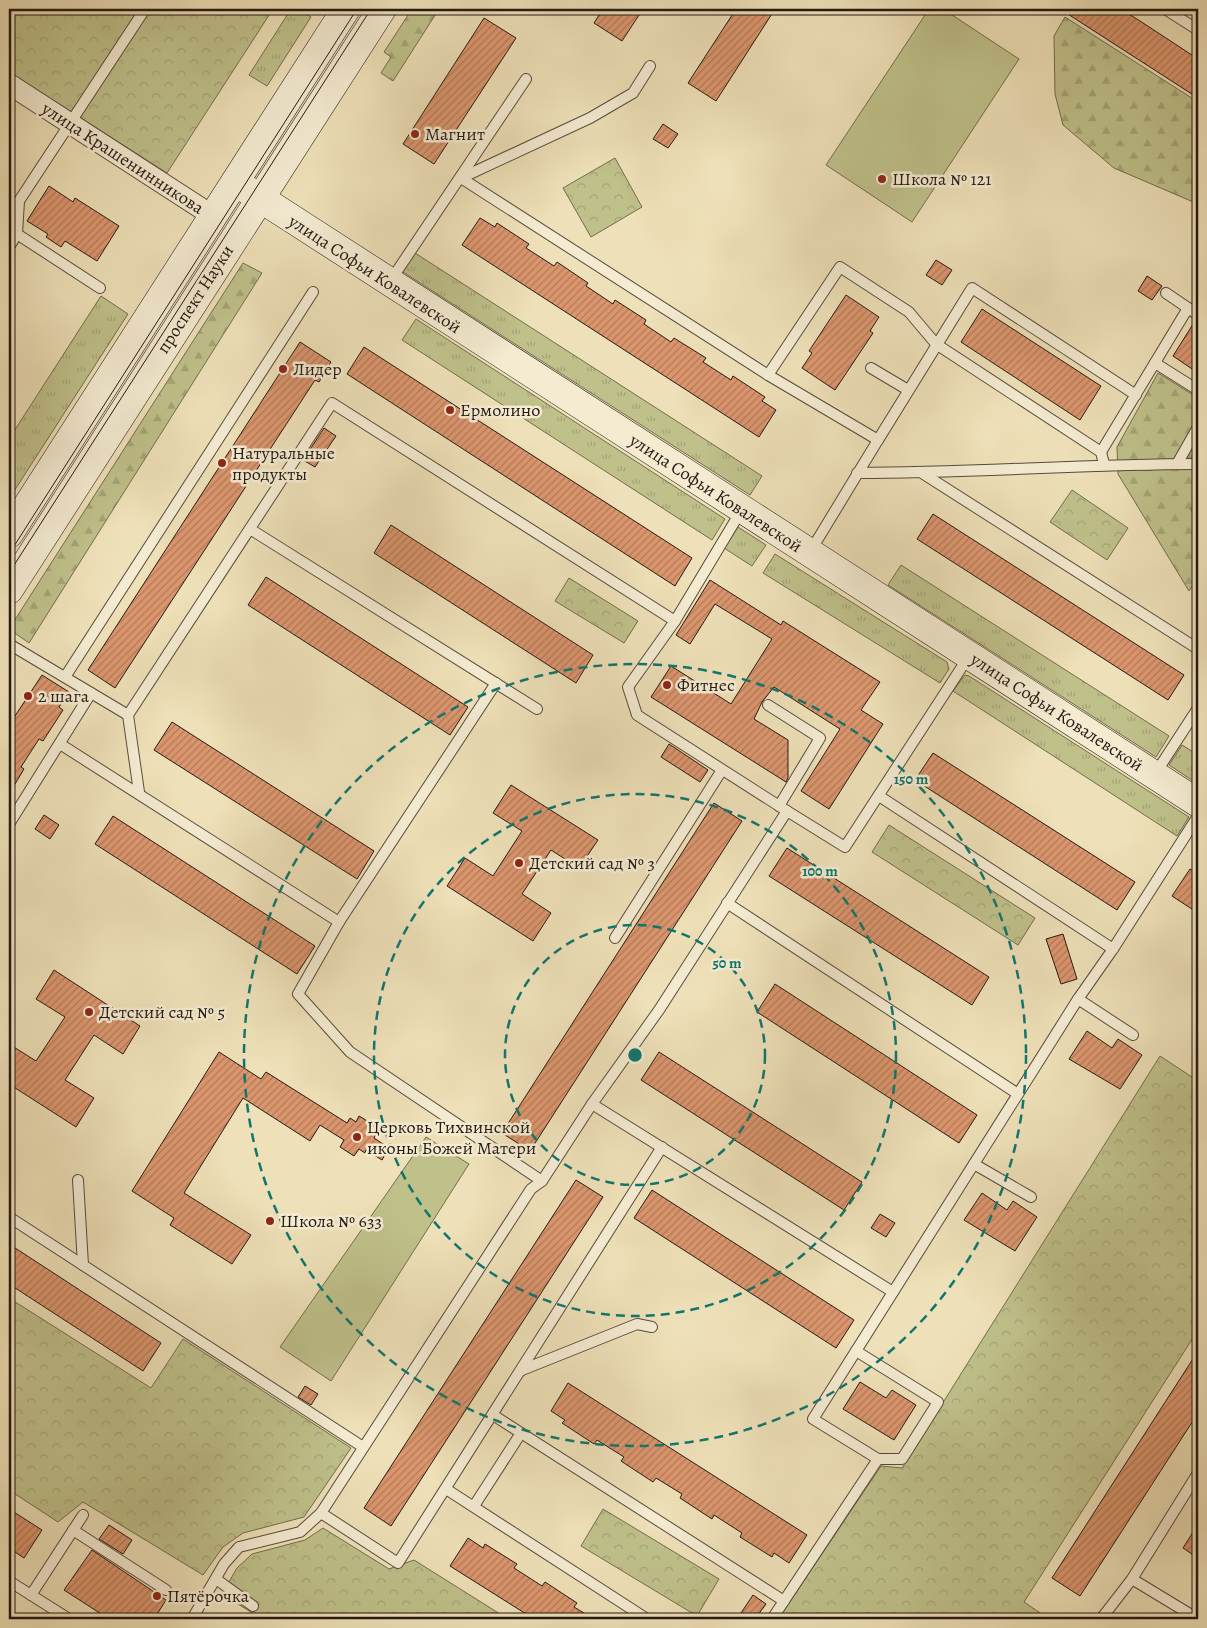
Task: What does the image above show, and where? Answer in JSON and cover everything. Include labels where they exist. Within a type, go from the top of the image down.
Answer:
[{"type":"main road","name":"проспект Науки","points":[[9,534],[346,9]]},
{"type":"main road","name":"проспект Науки","points":[[9,590],[382,9]]},
{"type":"main road","name":"улица Софьи Ковалевской","points":[[235,182],[1198,803]]},
{"type":"street","name":"улица Крашенинникова","points":[[9,84],[213,216]]},
{"type":"lane","points":[[9,247],[17,234],[19,201],[145,9]]},
{"type":"lane","points":[[1165,9],[1198,30]]},
{"type":"lane","points":[[461,178],[590,118],[633,93],[650,66]]},
{"type":"lane","points":[[390,283],[414,244],[461,178],[526,79]]},
{"type":"lane","points":[[461,178],[768,375],[878,440]]},
{"type":"lane","points":[[17,234],[100,288]]},
{"type":"lane","points":[[768,375],[840,267],[909,312],[936,344],[1101,452],[1104,464]]},
{"type":"lane","points":[[809,553],[972,288],[1136,395]]},
{"type":"lane","points":[[64,677],[313,292]]},
{"type":"lane","points":[[1166,294],[1198,315]]},
{"type":"lane","points":[[1101,452],[1188,308]]},
{"type":"lane","points":[[1155,363],[1198,390]]},
{"type":"lane","points":[[871,368],[908,390]]},
{"type":"lane","points":[[139,792],[128,715],[332,403],[675,621]]},
{"type":"lane","points":[[1176,464],[1198,427]]},
{"type":"lane","points":[[857,473],[922,473],[1104,464],[1198,464]]},
{"type":"lane","points":[[922,473],[1198,649]]},
{"type":"lane","points":[[742,510],[675,621],[628,687],[637,715],[722,770],[845,846],[969,656]]},
{"type":"lane","points":[[250,529],[537,709]]},
{"type":"lane","points":[[9,644],[128,715]]},
{"type":"lane","points":[[496,683],[339,922],[298,994],[350,1052],[542,1181]]},
{"type":"lane","points":[[9,824],[91,694]]},
{"type":"lane","points":[[192,1619],[224,1564],[239,1547],[300,1532],[321,1513],[531,1189],[542,1181],[592,1104],[659,1010],[727,903],[783,809],[820,738],[768,705]]},
{"type":"lane","points":[[1155,775],[1198,708]]},
{"type":"lane","points":[[60,744],[139,792],[339,922]]},
{"type":"lane","points":[[615,938],[722,770]]},
{"type":"lane","points":[[879,796],[1113,949]]},
{"type":"lane","points":[[856,1351],[938,1402],[902,1459],[878,1459],[813,1419],[1078,999],[1113,949],[1198,816]]},
{"type":"lane","points":[[727,903],[1018,1094]]},
{"type":"lane","points":[[1078,999],[1133,1035]]},
{"type":"lane","points":[[592,1104],[893,1292]]},
{"type":"lane","points":[[321,1513],[398,1563],[662,1147]]},
{"type":"lane","points":[[974,1164],[1030,1197]]},
{"type":"lane","points":[[78,1180],[83,1265]]},
{"type":"lane","points":[[9,1217],[363,1447]]},
{"type":"lane","points":[[522,1370],[637,1324],[652,1327]]},
{"type":"lane","points":[[493,1415],[784,1601]]},
{"type":"lane","points":[[474,1506],[521,1433]]},
{"type":"lane","points":[[772,1619],[878,1459]]},
{"type":"lane","points":[[1101,1619],[1132,1579],[1198,1473]]},
{"type":"lane","points":[[446,1489],[647,1619]]},
{"type":"lane","points":[[31,1594],[83,1515]]},
{"type":"lane","points":[[73,1530],[166,1590]]},
{"type":"lane","points":[[216,1579],[253,1606]]},
{"type":"lane","points":[[1132,1579],[1198,1619]]},
{"type":"lane","points":[[9,1580],[69,1619]]},
{"type":"green space","points":[[9,9],[273,9],[167,173],[9,72]]},
{"type":"green space","points":[[291,9],[298,9],[311,17],[267,86],[249,75]]},
{"type":"green space","points":[[412,9],[439,9],[393,81],[381,73],[391,57],[384,52]]},
{"type":"green space","points":[[929,9],[943,9],[1019,59],[912,222],[826,165]]},
{"type":"green space","points":[[1065,17],[1198,102],[1198,204],[1114,168],[1063,125],[1055,94],[1054,36]]},
{"type":"green space","points":[[615,158],[642,207],[591,237],[563,188]]},
{"type":"green space","points":[[415,253],[762,476],[750,495],[403,272]]},
{"type":"green space","points":[[243,263],[262,273],[29,643],[9,629]]},
{"type":"green space","points":[[101,296],[128,314],[9,499],[9,439]]},
{"type":"green space","points":[[416,319],[725,519],[712,540],[402,340]]},
{"type":"green space","points":[[1158,373],[1198,398],[1198,506],[1190,509],[1198,519],[1198,577],[1189,591],[1118,474],[1117,447]]},
{"type":"green space","points":[[1072,490],[1128,528],[1107,560],[1050,522]]},
{"type":"green space","points":[[738,527],[766,545],[752,566],[724,548]]},
{"type":"green space","points":[[775,554],[947,662],[949,669],[940,683],[763,573]]},
{"type":"green space","points":[[901,565],[1169,736],[1156,757],[888,585]]},
{"type":"green space","points":[[569,578],[638,621],[624,643],[555,601]]},
{"type":"green space","points":[[965,675],[1189,817],[1177,836],[953,691]]},
{"type":"green space","points":[[1182,745],[1198,755],[1198,784],[1169,765]]},
{"type":"green space","points":[[889,825],[1035,918],[1018,945],[872,852]]},
{"type":"green space","points":[[1160,1056],[1198,1081],[1198,1330],[1024,1602],[1049,1619],[786,1619],[781,1615],[881,1466],[902,1468]]},
{"type":"green space","points":[[426,1137],[469,1164],[331,1381],[280,1347]]},
{"type":"green space","points":[[9,1298],[151,1388],[183,1339],[351,1448],[304,1517],[243,1533],[223,1547],[203,1575],[83,1502],[58,1522],[9,1490]]},
{"type":"green space","points":[[603,1509],[719,1579],[697,1616],[581,1546]]},
{"type":"green space","points":[[323,1528],[389,1569],[414,1560],[508,1619],[262,1619],[222,1594],[237,1568],[252,1554],[305,1540]]},
{"type":"building","points":[[603,9],[643,9],[622,41],[594,23]]},
{"type":"building","points":[[736,9],[775,9],[716,101],[688,83]]},
{"type":"building","points":[[1060,9],[1121,9],[1140,21],[1198,59],[1198,98]]},
{"type":"building","points":[[484,18],[516,38],[434,164],[403,144]]},
{"type":"building","points":[[663,124],[678,134],[668,148],[653,139]]},
{"type":"building","points":[[49,186],[73,202],[75,198],[119,226],[97,261],[65,241],[61,247],[46,237],[48,234],[27,221]]},
{"type":"building","points":[[480,218],[495,227],[497,223],[529,244],[526,248],[554,266],[557,262],[588,283],[586,286],[613,304],[615,300],[646,320],[644,324],[671,342],[674,338],[706,358],[703,362],[731,380],[733,376],[765,397],[762,401],[776,410],[759,437],[462,245]]},
{"type":"building","points":[[936,260],[952,270],[942,285],[926,275]]},
{"type":"building","points":[[1147,276],[1162,286],[1152,300],[1138,291]]},
{"type":"building","points":[[846,295],[879,317],[870,331],[873,333],[835,390],[802,368],[812,353],[809,351]]},
{"type":"building","points":[[982,309],[1101,386],[1080,420],[961,342]]},
{"type":"building","points":[[1195,321],[1198,322],[1198,373],[1173,356]]},
{"type":"building","points":[[300,342],[331,362],[319,382],[315,380],[115,688],[88,670]]},
{"type":"building","points":[[364,347],[692,558],[675,586],[347,374]]},
{"type":"building","points":[[324,428],[336,436],[315,467],[303,460]]},
{"type":"building","points":[[933,514],[1184,675],[1168,700],[917,539]]},
{"type":"building","points":[[391,525],[593,655],[576,683],[374,553]]},
{"type":"building","points":[[266,577],[468,707],[450,735],[248,605]]},
{"type":"building","points":[[710,580],[781,625],[783,621],[880,682],[861,710],[883,724],[829,809],[801,791],[840,729],[774,687],[762,702],[754,719],[788,740],[788,778],[786,782],[651,697],[671,666],[731,704],[772,639],[715,604],[690,644],[676,635]]},
{"type":"building","points":[[42,675],[69,692],[59,707],[63,710],[43,741],[39,739],[21,767],[24,769],[9,794],[9,725]]},
{"type":"building","points":[[172,722],[374,851],[357,879],[154,750]]},
{"type":"building","points":[[669,744],[708,770],[700,782],[661,757]]},
{"type":"building","points":[[933,753],[1135,882],[1117,910],[915,780]]},
{"type":"building","points":[[511,785],[598,840],[579,868],[551,850],[522,894],[551,913],[533,941],[447,886],[465,858],[493,876],[522,831],[493,813]]},
{"type":"building","points":[[714,803],[742,821],[530,1151],[502,1133]]},
{"type":"building","points":[[44,815],[59,825],[50,839],[35,829]]},
{"type":"building","points":[[113,816],[315,946],[297,974],[95,844]]},
{"type":"building","points":[[787,848],[989,977],[972,1005],[769,876]]},
{"type":"building","points":[[1190,869],[1198,874],[1198,913],[1172,896]]},
{"type":"building","points":[[1063,934],[1077,979],[1061,984],[1046,939]]},
{"type":"building","points":[[54,970],[140,1026],[123,1054],[94,1035],[65,1080],[94,1098],[76,1127],[9,1084],[9,1044],[36,1061],[65,1017],[36,999]]},
{"type":"building","points":[[775,984],[977,1115],[959,1143],[757,1012]]},
{"type":"building","points":[[1087,1031],[1112,1048],[1118,1039],[1142,1055],[1120,1089],[1069,1059]]},
{"type":"building","points":[[219,1052],[261,1079],[266,1072],[347,1123],[350,1118],[356,1122],[359,1116],[374,1125],[370,1131],[376,1134],[374,1138],[389,1148],[382,1160],[366,1150],[365,1153],[359,1149],[354,1156],[340,1147],[344,1140],[320,1125],[310,1141],[243,1098],[184,1193],[251,1235],[232,1264],[170,1225],[174,1218],[132,1191]]},
{"type":"building","points":[[659,1052],[862,1182],[844,1210],[641,1080]]},
{"type":"building","points":[[576,1180],[603,1197],[391,1526],[364,1508]]},
{"type":"building","points":[[652,1190],[854,1320],[836,1348],[634,1218]]},
{"type":"building","points":[[982,1193],[1007,1210],[1013,1201],[1037,1217],[1015,1251],[964,1220]]},
{"type":"building","points":[[880,1214],[895,1223],[886,1237],[871,1228]]},
{"type":"building","points":[[9,1244],[161,1343],[143,1371],[9,1284]]},
{"type":"building","points":[[1198,1351],[1198,1413],[1080,1596],[1052,1578]]},
{"type":"building","points":[[860,1382],[886,1398],[892,1390],[916,1405],[894,1440],[843,1409]]},
{"type":"building","points":[[568,1383],[807,1535],[789,1563],[774,1553],[772,1557],[740,1537],[742,1533],[714,1515],[712,1519],[680,1498],[682,1494],[656,1478],[653,1482],[621,1461],[624,1457],[597,1440],[594,1444],[562,1423],[565,1420],[551,1411]]},
{"type":"building","points":[[305,1386],[318,1394],[311,1405],[298,1397]]},
{"type":"building","points":[[9,1509],[42,1530],[24,1558],[9,1548]]},
{"type":"building","points":[[1198,1524],[1198,1558],[1183,1548]]},
{"type":"building","points":[[109,1525],[132,1540],[123,1554],[99,1539]]},
{"type":"building","points":[[468,1538],[483,1548],[485,1544],[517,1564],[514,1568],[542,1586],[545,1582],[577,1603],[574,1607],[594,1619],[534,1619],[450,1566]]},
{"type":"building","points":[[92,1550],[166,1600],[154,1619],[109,1619],[64,1590]]},
{"type":"building","points":[[753,1595],[766,1604],[755,1619],[737,1619]]},
{"type":"tram line","points":[[9,554],[357,9]]},
{"type":"tram line","points":[[9,573],[371,9]]},
{"type":"place","name":"Магнит","points":[[415,134]]},
{"type":"place","name":"Школа № 121","points":[[882,179]]},
{"type":"place","name":"Лидер","points":[[283,369]]},
{"type":"place","name":"Ермолино","points":[[450,410]]},
{"type":"place","name":"Натуральные продукты","points":[[222,463]]},
{"type":"place","name":"Фитнес","points":[[667,685]]},
{"type":"place","name":"2 шага","points":[[28,696]]},
{"type":"place","name":"Детский сад № 3","points":[[519,863]]},
{"type":"place","name":"Детский сад № 5","points":[[89,1012]]},
{"type":"place","name":"Церковь Тихвинской иконы Божей Матери","points":[[357,1137]]},
{"type":"place","name":"Школа № 633","points":[[270,1221]]},
{"type":"place","name":"Пятёрочка","points":[[157,1596]]}]
